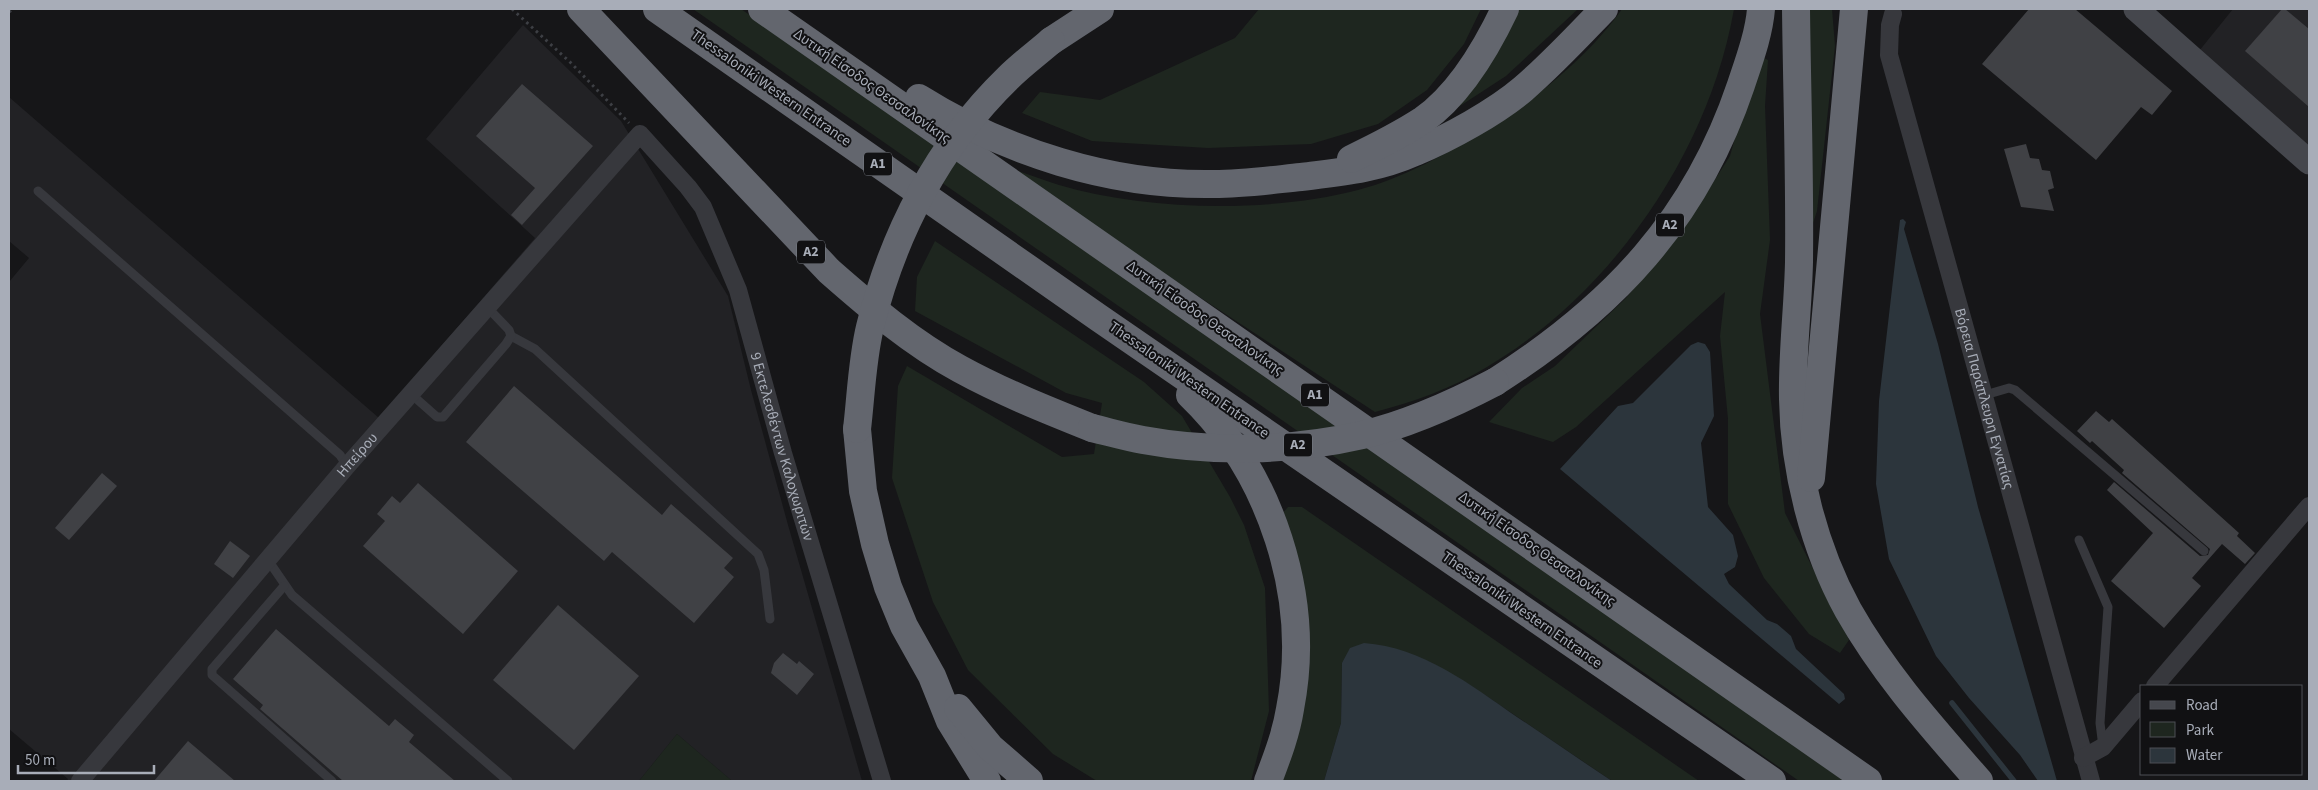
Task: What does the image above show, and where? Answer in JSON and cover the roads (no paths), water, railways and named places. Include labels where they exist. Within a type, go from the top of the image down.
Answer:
[{"type":"highway","name":"Α2","points":[[581,9],[829,271],[874,310],[958,368],[1001,390],[1092,428],[1143,440],[1190,446],[1240,448],[1303,444],[1362,435],[1418,417],[1460,400],[1495,382],[1533,358],[1571,330],[1610,295],[1644,258],[1674,221],[1700,178],[1721,138],[1749,62],[1761,9]]},
{"type":"highway","name":"Thessaloniki Western Entrance","points":[[658,9],[1099,318],[1772,781]]},
{"type":"highway","name":"Δυτική Είσοδος Θεσσαλονίκης","points":[[762,9],[1868,781]]},
{"type":"highway","points":[[770,9],[825,37],[947,115],[989,136],[1028,151],[1106,174],[1154,181],[1214,184],[1362,170],[1415,152],[1483,116],[1522,90],[1604,9]]},
{"type":"highway","points":[[987,781],[950,721],[932,676],[904,626],[880,562],[863,492],[857,429],[870,329],[892,254],[918,199],[944,154],[974,114],[1008,78],[1051,41],[1100,9]]},
{"type":"highway","points":[[1317,175],[1394,138],[1424,119],[1450,94],[1480,56],[1505,9]]},
{"type":"highway","points":[[1796,9],[1799,262],[1793,398],[1796,452],[1808,507],[1822,551],[1848,609],[1883,666],[1917,711],[1980,781]]},
{"type":"highway","points":[[1808,507],[1854,9]]},
{"type":"highway","points":[[1099,318],[1186,391],[1210,414],[1254,480],[1270,515],[1283,555],[1291,591],[1295,628],[1295,666],[1291,707],[1268,781]]},
{"type":"highway","points":[[932,676],[990,747],[1029,781]]},
{"type":"street","points":[[2136,9],[2309,162]]},
{"type":"street","name":"Βόρεια Παράπλευρη Εγνατίας","points":[[1895,11],[1890,25],[1889,55],[1985,395],[2083,758],[2091,781]]},
{"type":"street","name":"Ηπείρου","points":[[80,781],[347,466],[640,134]]},
{"type":"street","name":"9 Εκτελεσθέντων Καλοχωριτών","points":[[640,134],[688,187],[703,207],[738,290],[783,453],[882,781]]},
{"type":"street","points":[[2156,685],[2309,506]]},
{"type":"street","points":[[2083,758],[2103,747],[2140,703]]},
{"type":"lane","points":[[38,191],[340,455],[347,466]]},
{"type":"lane","points":[[487,307],[509,330],[511,336],[535,349],[758,554],[764,570],[770,619]]},
{"type":"lane","points":[[410,394],[437,417],[443,417],[511,336]]},
{"type":"lane","points":[[1985,395],[2009,388],[2015,390],[2204,551]]},
{"type":"lane","points":[[2079,540],[2108,607],[2100,723],[2103,747]]},
{"type":"lane","points":[[268,560],[284,586],[508,781]]},
{"type":"lane","points":[[284,586],[212,669],[212,675],[332,781]]},
{"type":"water","points":[[1903,219],[1906,222],[1904,229],[1938,344],[1978,507],[2057,781],[2038,781],[2020,755],[1969,698],[1936,656],[1889,559],[1876,484],[1879,401],[1900,220]]},
{"type":"water","points":[[1698,342],[1705,344],[1710,352],[1714,416],[1701,443],[1708,507],[1733,535],[1738,556],[1735,567],[1724,574],[1729,584],[1767,620],[1777,624],[1791,636],[1796,649],[1844,694],[1845,699],[1839,704],[1560,469],[1618,406],[1633,403],[1691,345]]},
{"type":"water","points":[[1364,643],[1406,652],[1445,670],[1482,692],[1612,781],[1324,781],[1341,723],[1342,663],[1350,648]]},
{"type":"waterway","points":[[1952,703],[2014,781]]}]
